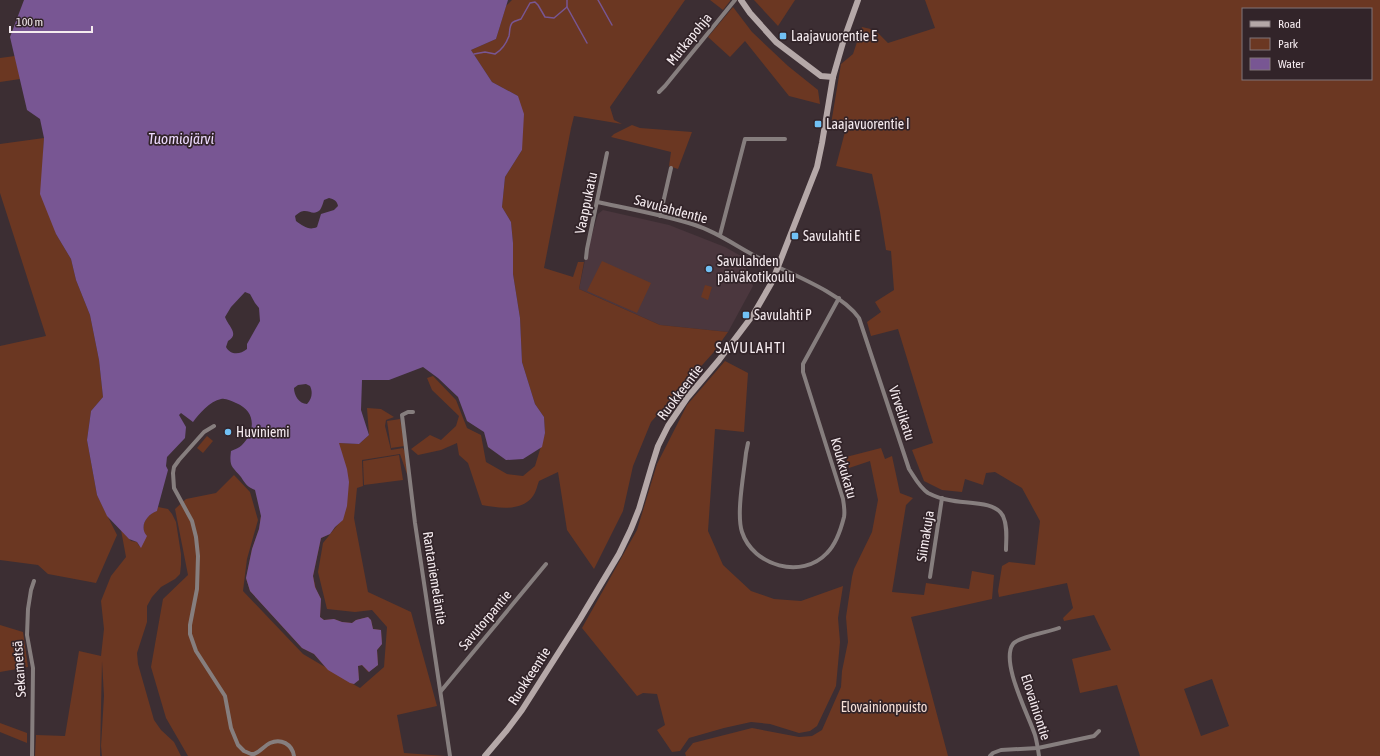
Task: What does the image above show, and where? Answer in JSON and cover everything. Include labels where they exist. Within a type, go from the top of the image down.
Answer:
[{"type":"street","name":"Mutkapohja","points":[[658,92],[665,86],[735,0]]},
{"type":"street","points":[[741,0],[750,13],[776,42],[821,76],[833,77]]},
{"type":"street","name":"Ruokkeentie","points":[[485,756],[522,710],[580,619],[619,554],[631,530],[658,446],[668,426],[687,398],[719,360],[753,315],[765,296],[778,267],[817,167],[833,77],[844,39],[858,0]]},
{"type":"street","points":[[720,235],[745,139],[785,139]]},
{"type":"street","name":"Vaappukatu","points":[[586,258],[586,249],[607,153]]},
{"type":"street","points":[[660,216],[671,168]]},
{"type":"street","name":"Savulahdentie","points":[[597,202],[696,225],[720,235],[778,267]]},
{"type":"street","name":"Virvelikatu","points":[[778,267],[839,298],[853,309],[859,318],[909,469],[918,484],[928,492],[942,498],[995,508],[1002,515],[1006,526],[1006,550]]},
{"type":"street","name":"Koukkukatu","points":[[748,443],[739,517],[744,538],[756,554],[769,563],[793,567],[808,565],[816,561],[829,552],[839,533],[844,517],[843,499],[803,372],[803,364],[839,298]]},
{"type":"street","name":"Rantaniemeläntie","points":[[413,412],[408,412],[402,416],[415,522],[450,756]]},
{"type":"street","points":[[214,426],[204,432],[179,460],[174,467],[173,473],[174,488],[192,520],[198,551],[198,576],[190,630],[191,640],[225,696],[233,735],[241,749],[248,753],[254,754],[277,741],[290,746],[294,756]]},
{"type":"street","name":"Siimakuja","points":[[930,577],[942,498]]},
{"type":"street","name":"Savutorpantie","points":[[441,691],[546,564]]},
{"type":"street","name":"Sekametsä","points":[[32,756],[33,668],[27,635],[28,609],[34,581]]},
{"type":"street","name":"Elovainiontie","points":[[1039,756],[1034,734],[1016,691],[1009,655],[1013,644],[1021,639],[1059,628]]},
{"type":"street","points":[[990,756],[992,753],[1001,750],[1038,748],[1094,736],[1100,731]]},
{"type":"shaded area","points":[[603,210],[669,225],[725,247],[741,256],[753,286],[728,332],[660,325],[579,289],[586,255],[598,214]]},
{"type":"green space","points":[[512,0],[685,0],[610,107],[614,120],[622,124],[574,116],[544,268],[573,277],[578,262],[584,262],[579,289],[660,325],[728,332],[713,353],[651,422],[633,466],[623,511],[594,569],[567,530],[558,472],[539,481],[533,496],[523,505],[509,508],[488,506],[482,505],[468,463],[459,455],[457,443],[441,450],[418,455],[411,449],[430,435],[441,440],[456,426],[459,416],[432,390],[427,378],[433,376],[456,400],[467,428],[481,435],[486,462],[507,474],[523,476],[535,466],[545,433],[544,417],[535,404],[522,362],[520,318],[513,274],[511,222],[502,207],[505,177],[522,150],[518,96],[492,82],[471,50],[496,39],[506,6]]},
{"type":"green space","points":[[710,0],[730,0],[730,1],[723,10]]},
{"type":"green space","points":[[754,0],[795,0],[778,26]]},
{"type":"green space","points":[[925,0],[1380,0],[1380,756],[1140,756],[1117,685],[1080,693],[1072,659],[1111,650],[1094,615],[1064,621],[1063,618],[1073,608],[1067,583],[999,597],[998,591],[1002,566],[1009,562],[1035,565],[1040,521],[1022,488],[995,472],[986,473],[983,485],[965,479],[962,492],[942,490],[924,481],[912,450],[933,443],[898,329],[871,336],[867,322],[881,312],[875,302],[894,290],[891,251],[886,250],[872,174],[836,166],[846,128],[830,130],[841,64],[853,54],[862,27],[875,30],[888,43],[935,28]],"holes":[[[1212,679],[1229,726],[1201,736],[1184,689]]]},
{"type":"green space","points":[[733,7],[752,32],[788,66],[818,90],[820,104],[789,96],[745,41],[730,57],[708,37]]},
{"type":"green space","points":[[15,56],[20,79],[0,82],[0,58]]},
{"type":"green space","points":[[632,125],[640,128],[692,132],[678,169],[669,166],[671,152],[611,137]]},
{"type":"green space","points":[[44,138],[43,155],[56,234],[71,259],[76,280],[90,315],[99,360],[103,397],[91,411],[87,440],[97,495],[117,535],[96,583],[48,574],[38,565],[0,560],[0,346],[46,336],[0,193],[0,144]]},
{"type":"green space","points":[[602,261],[651,283],[637,313],[587,291]]},
{"type":"green space","points":[[705,285],[712,287],[708,300],[701,297]]},
{"type":"green space","points":[[725,361],[748,373],[744,432],[715,429],[708,531],[723,565],[751,591],[774,599],[801,601],[843,586],[838,618],[840,642],[836,686],[817,726],[810,731],[799,733],[770,724],[751,722],[689,738],[680,751],[672,752],[657,730],[665,725],[657,694],[643,693],[637,696],[582,628],[637,530],[657,464],[687,405]]},
{"type":"green space","points":[[367,408],[381,409],[394,417],[386,420],[385,426],[391,450],[403,448],[405,452],[408,477],[400,454],[362,460],[363,486],[357,488],[354,518],[368,592],[411,612],[437,706],[397,715],[404,753],[446,756],[188,756],[166,718],[151,667],[163,599],[188,575],[175,509],[186,499],[216,493],[234,475],[250,492],[258,520],[247,559],[243,591],[303,654],[325,667],[314,654],[302,648],[250,591],[246,578],[261,516],[339,443],[359,444],[369,435]],"holes":[[[340,522],[323,543],[318,572],[327,609],[355,612],[372,610],[387,627],[384,667],[360,688],[353,684],[359,680],[358,666],[362,665],[368,672],[378,665],[377,650],[382,644],[381,630],[373,629],[371,620],[368,617],[356,620],[352,623],[334,619],[324,620],[320,617],[321,599],[316,589],[313,576],[321,538],[330,534]]]},
{"type":"green space","points":[[400,419],[405,446],[391,448],[387,421]]},
{"type":"green space","points":[[207,436],[213,441],[203,453],[197,448]]},
{"type":"green space","name":"Elovainionpuisto","points":[[881,448],[885,459],[892,456],[900,493],[913,498],[906,505],[892,592],[924,595],[926,583],[969,589],[972,571],[994,575],[992,599],[911,617],[948,756],[686,756],[685,753],[693,743],[752,728],[799,737],[812,736],[822,730],[841,687],[842,671],[848,642],[846,617],[852,577],[854,569],[872,532],[878,500],[870,461],[849,468],[846,457]]},
{"type":"green space","points":[[399,455],[403,480],[364,485],[363,461]]},
{"type":"green space","points":[[158,507],[168,509],[176,522],[181,554],[180,574],[175,579],[161,587],[152,597],[147,606],[147,622],[137,653],[138,664],[154,720],[161,730],[174,742],[181,756],[102,756],[101,746],[104,696],[102,661],[100,756],[35,756],[36,735],[65,736],[79,651],[101,656],[104,629],[101,601],[111,576],[126,557],[121,530],[131,541],[137,542],[139,546],[145,535],[143,527],[145,520],[153,512],[157,511]]},
{"type":"green space","points":[[0,625],[23,632],[28,667],[0,672]]},
{"type":"green space","points":[[0,723],[27,733],[27,743],[0,732]]},
{"type":"water","name":"Tuomiojärvi","points":[[24,0],[508,0],[496,39],[471,50],[492,82],[518,96],[524,114],[522,150],[505,177],[502,207],[511,222],[513,274],[520,318],[522,362],[535,404],[544,417],[545,433],[542,447],[523,459],[506,460],[488,447],[484,432],[467,421],[458,397],[438,378],[423,367],[389,380],[362,380],[361,410],[369,435],[359,444],[339,443],[347,469],[349,482],[347,506],[343,520],[330,534],[321,538],[313,576],[315,587],[321,599],[320,617],[324,620],[334,619],[352,623],[356,620],[368,617],[371,620],[373,629],[381,630],[382,644],[377,650],[378,665],[369,672],[362,665],[358,666],[359,680],[354,684],[328,670],[314,654],[302,648],[250,591],[246,578],[261,516],[255,490],[250,488],[245,483],[233,468],[230,460],[231,451],[238,448],[247,440],[252,428],[250,416],[243,407],[228,400],[221,399],[209,405],[193,422],[181,413],[179,415],[186,427],[185,438],[167,457],[166,466],[168,470],[157,511],[150,515],[145,522],[144,529],[147,536],[141,548],[137,542],[129,539],[107,516],[97,495],[87,440],[91,411],[103,397],[99,360],[90,315],[76,280],[71,259],[56,234],[40,194],[44,138],[40,119],[27,110],[10,37]],"holes":[[[329,198],[335,200],[338,206],[334,210],[321,214],[317,227],[309,228],[296,221],[295,216],[299,213],[303,211],[314,213],[317,212],[321,209],[324,200]],[[245,292],[250,294],[259,308],[260,321],[247,344],[247,349],[238,353],[230,352],[226,347],[228,341],[233,336],[232,330],[225,317],[231,307]],[[306,384],[310,386],[312,395],[307,404],[299,401],[296,396],[294,388],[298,385]]]},
{"type":"waterway","points":[[474,54],[485,52],[495,54],[500,51],[508,39],[510,26],[515,21],[521,19],[530,3],[535,2],[545,17],[554,18],[567,7],[567,0]]},
{"type":"waterway","points":[[598,0],[612,25]]},
{"type":"waterway","points":[[567,7],[587,43]]},
{"type":"place","name":"Laajavuorentie E","points":[[783,36]]},
{"type":"place","name":"Laajavuorentie I","points":[[818,124]]},
{"type":"place","name":"Savulahti E","points":[[795,236]]},
{"type":"place","name":"Savulahden päiväkotikoulu","points":[[709,269]]},
{"type":"place","name":"Savulahti P","points":[[746,315]]},
{"type":"place","name":"Huviniemi","points":[[228,432]]},
{"type":"district","name":"SAVULAHTI","points":[[751,348]]}]
